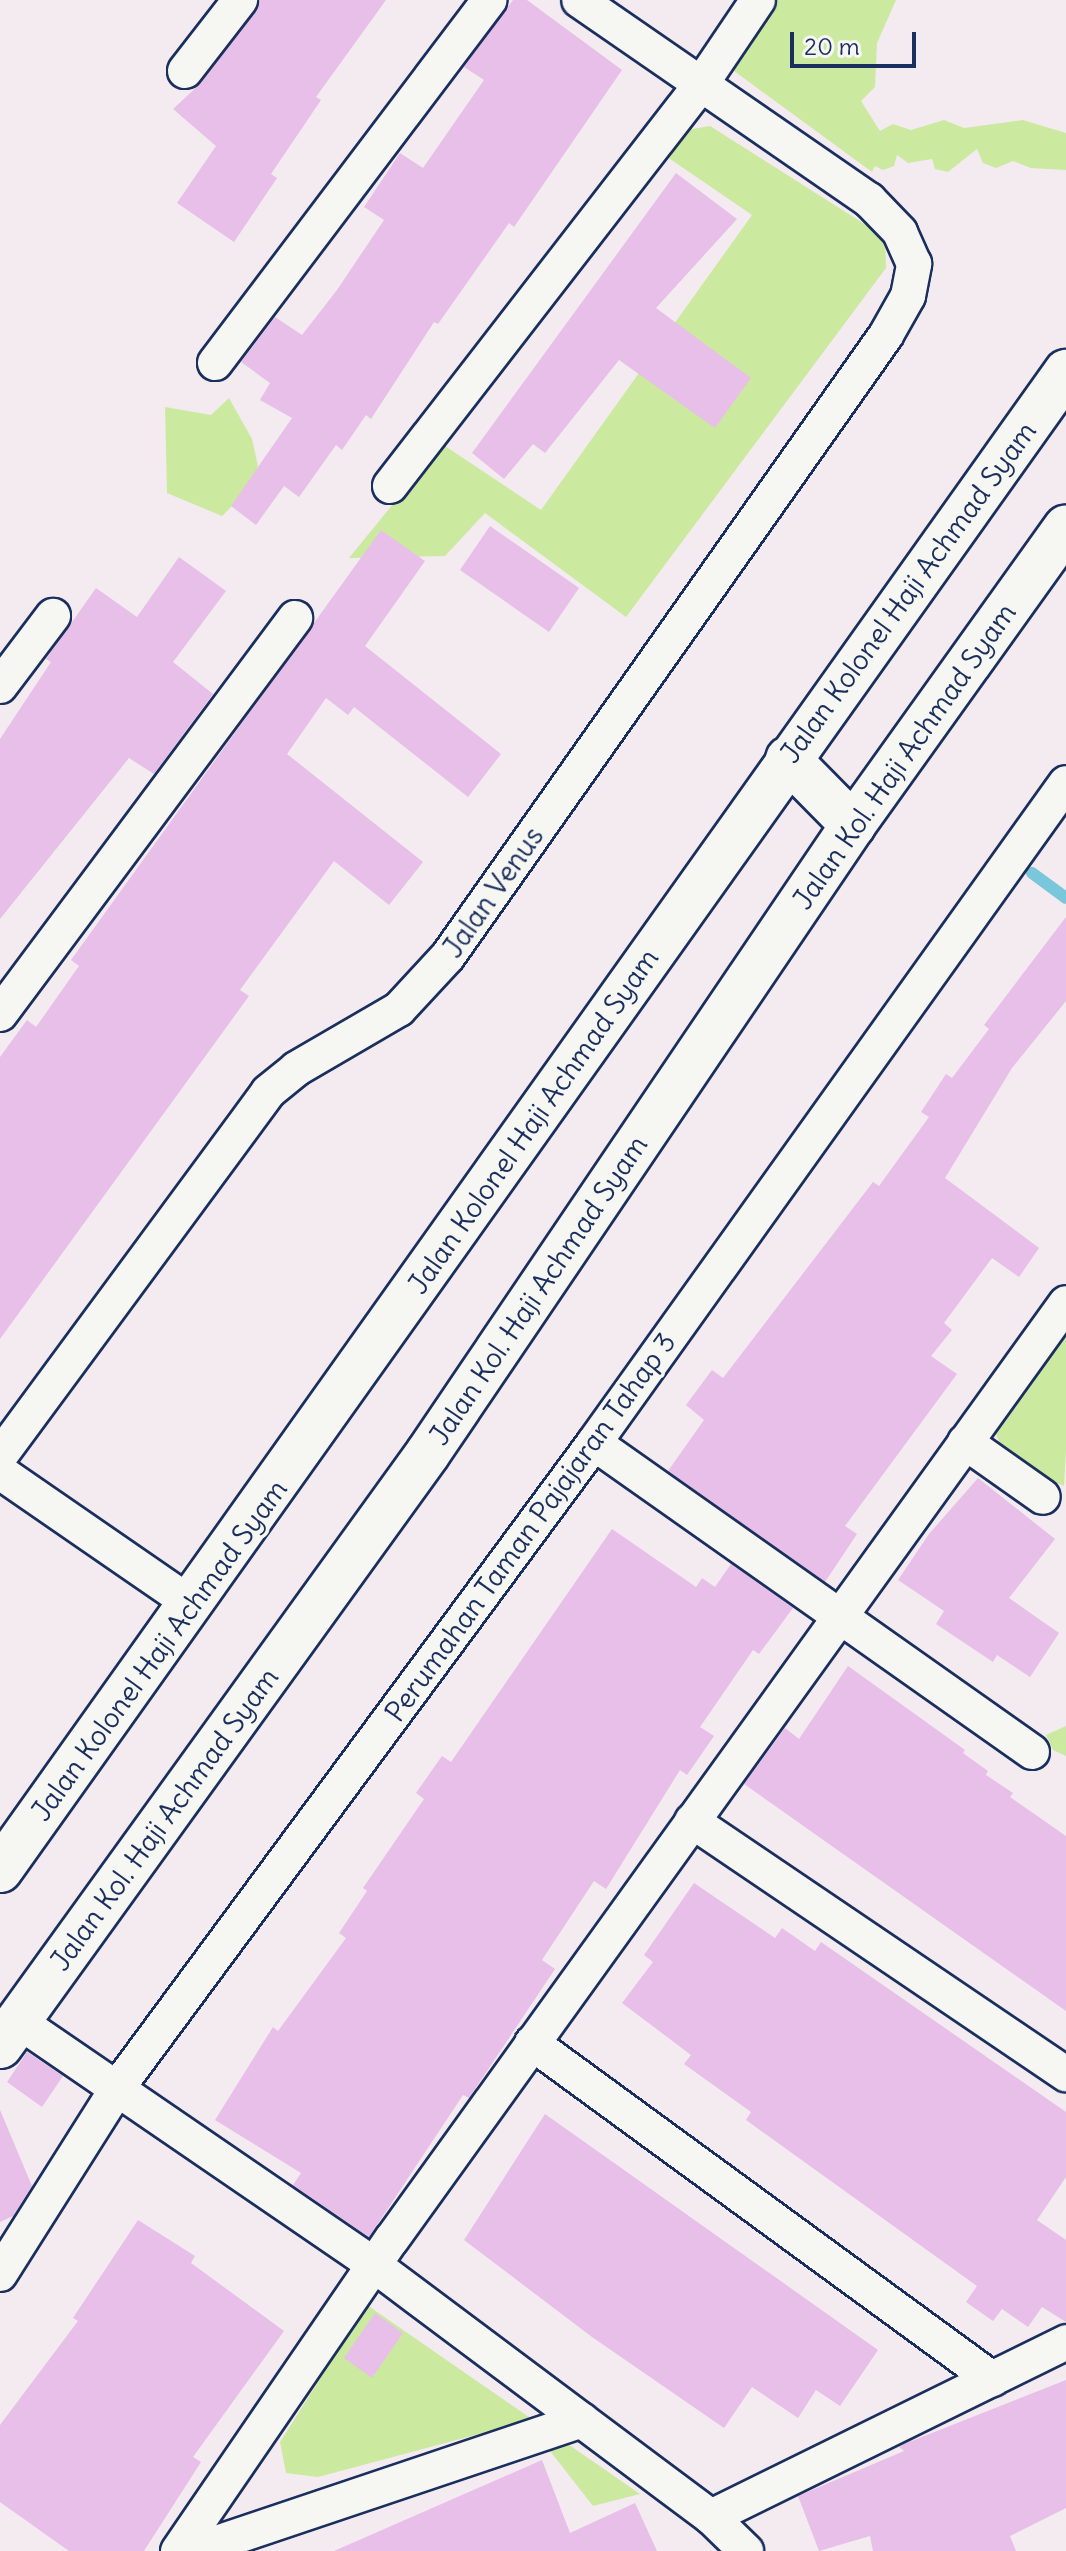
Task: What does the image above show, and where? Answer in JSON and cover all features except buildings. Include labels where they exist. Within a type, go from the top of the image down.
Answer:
[{"type":"main road","name":"Jalan Kolonel Haji Achmad Syam","points":[[0,1870],[193,1605],[788,759],[1066,372]]},
{"type":"main road","name":"Jalan Kol. Haji Achmad Syam","points":[[9,2034],[428,1453],[853,825],[1066,527]]},
{"type":"main road","points":[[788,759],[853,825]]},
{"type":"street","points":[[185,71],[240,0]]},
{"type":"street","points":[[215,363],[490,0]]},
{"type":"street","points":[[579,0],[702,83]]},
{"type":"street","points":[[390,486],[702,83],[758,0]]},
{"type":"street","name":"Jalan Venus","points":[[0,1456],[268,1092],[296,1069],[399,1009],[448,956],[886,335],[908,296],[914,264],[900,232],[869,200],[702,83]]},
{"type":"street","points":[[0,686],[53,616]]},
{"type":"street","points":[[0,1014],[295,618]]},
{"type":"street","name":"Perumahan Taman Pajajaran Tahap 3","points":[[0,2274],[118,2087],[594,1443],[1066,783]]},
{"type":"street","points":[[178,2551],[374,2265],[1066,1303]]},
{"type":"street","points":[[965,1442],[1043,1497]]},
{"type":"street","points":[[594,1443],[1032,1752]]},
{"type":"street","points":[[0,1472],[193,1605]]},
{"type":"street","points":[[692,1821],[1066,2074]]},
{"type":"street","points":[[9,2034],[118,2087],[374,2265],[711,2517],[746,2551]]},
{"type":"street","points":[[532,2043],[992,2379]]},
{"type":"street","points":[[711,2517],[1066,2342]]},
{"type":"street","points":[[193,2551],[582,2420]]},
{"type":"green space","points":[[775,0],[896,0],[877,43],[875,87],[861,101],[880,131],[893,124],[911,130],[944,120],[964,128],[1023,120],[1066,133],[1066,170],[1031,168],[1013,161],[996,168],[983,163],[977,149],[948,172],[935,169],[932,159],[908,163],[897,155],[894,166],[883,170],[875,166],[872,172],[730,68]]},
{"type":"green space","points":[[710,126],[885,237],[886,268],[626,617],[485,513],[445,556],[349,558],[442,444],[541,510],[752,215],[657,150],[675,132]]},
{"type":"green space","points":[[229,398],[252,439],[258,466],[249,489],[222,516],[167,493],[165,407],[211,415]]},
{"type":"green space","points":[[1066,1327],[1064,1486],[1007,1461],[996,1434]]},
{"type":"green space","points":[[1066,1726],[1066,1756],[1053,1750],[1046,1735]]},
{"type":"green space","points":[[367,2305],[640,2494],[593,2506],[536,2433],[505,2427],[318,2477],[286,2473],[280,2442]]},
{"type":"waterway","points":[[1032,873],[1066,898]]}]
